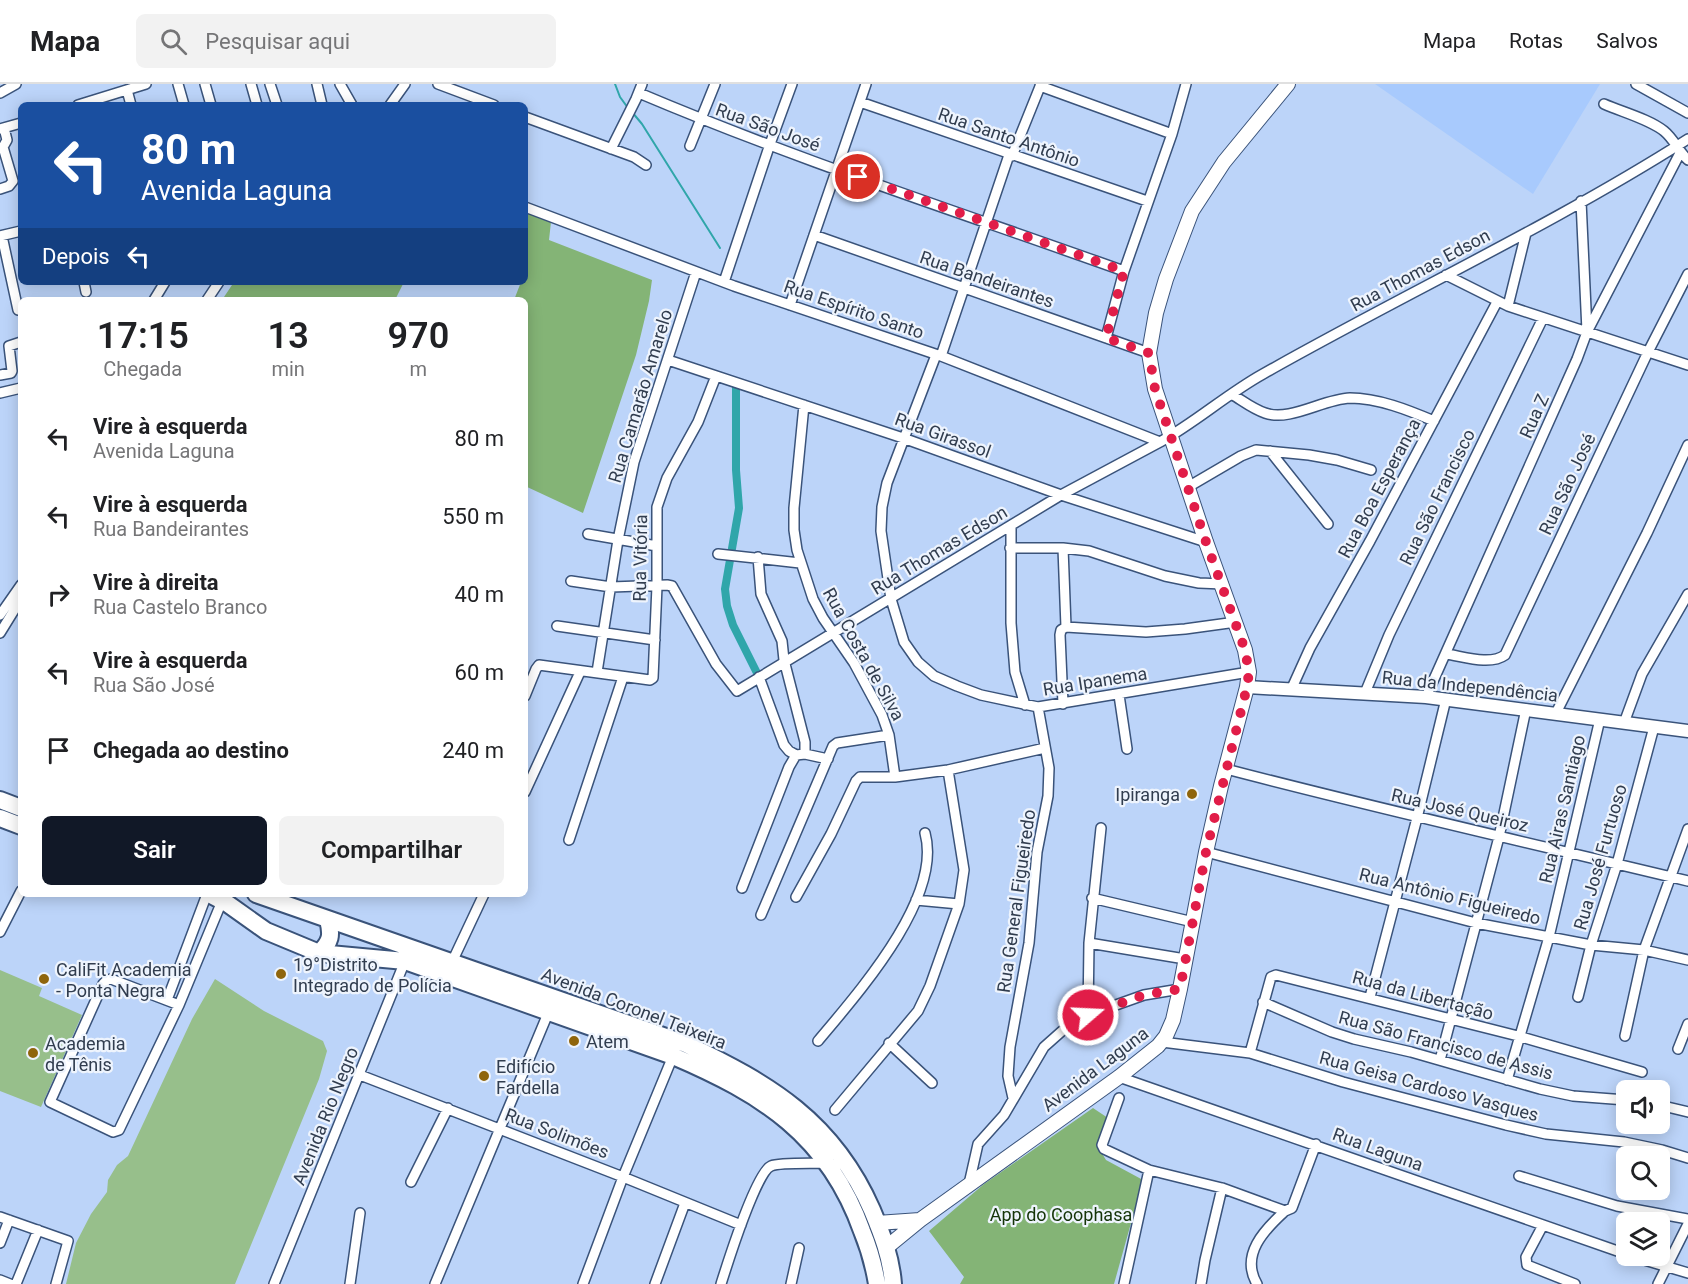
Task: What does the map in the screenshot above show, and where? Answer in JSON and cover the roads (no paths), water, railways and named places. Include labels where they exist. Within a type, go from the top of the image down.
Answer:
[{"type":"highway","points":[[0,800],[18,807]]},
{"type":"highway","points":[[0,818],[18,825]]},
{"type":"highway","name":"Avenida Coronel Teixeira","points":[[215,897],[266,931],[319,953],[405,961],[672,1056],[758,1098],[780,1113],[829,1163],[856,1212],[877,1284]]},
{"type":"highway","name":"Avenida Coronel Teixeira","points":[[272,897],[294,901],[328,920],[686,1044],[753,1078],[788,1101],[816,1126],[841,1154],[861,1185],[877,1222],[887,1247],[893,1284]]},
{"type":"highway","points":[[319,953],[327,946],[331,936],[328,920]]},
{"type":"main road","name":"Avenida Laguna","points":[[887,1247],[969,1184],[1119,1077],[1162,1042],[1173,1020],[1206,852],[1249,672],[1245,650],[1223,584],[1188,488],[1166,439],[1150,371],[1149,353],[1156,313],[1166,279],[1192,211],[1224,162],[1288,84]]},
{"type":"main road","points":[[877,1222],[920,1220]]},
{"type":"street","points":[[0,93],[16,84]]},
{"type":"street","points":[[110,100],[127,90],[146,84]]},
{"type":"street","points":[[178,84],[183,102]]},
{"type":"street","points":[[205,84],[211,102]]},
{"type":"street","points":[[251,84],[256,102]]},
{"type":"street","points":[[270,84],[276,102]]},
{"type":"street","points":[[317,84],[321,102]]},
{"type":"street","points":[[340,84],[350,102]]},
{"type":"street","points":[[392,102],[405,84]]},
{"type":"street","points":[[438,84],[486,102]]},
{"type":"street","points":[[690,146],[715,84]]},
{"type":"street","points":[[724,282],[792,84]]},
{"type":"street","points":[[790,305],[866,84]]},
{"type":"street","points":[[1106,338],[1124,271],[1172,134],[1186,84]]},
{"type":"street","points":[[1636,84],[1688,112]]},
{"type":"street","points":[[1040,85],[1172,134]]},
{"type":"street","name":"Rua Ipanema","points":[[1040,85],[1011,156],[964,290],[903,438],[887,483],[882,507],[881,531],[891,599],[904,642],[918,662],[934,676],[981,695],[1038,707],[1249,672]]},
{"type":"street","points":[[611,150],[640,89]]},
{"type":"street","name":"Rua São José","points":[[640,89],[701,120],[1124,271]]},
{"type":"street","points":[[127,90],[130,102]]},
{"type":"street","name":"Rua Santo Antônio","points":[[860,102],[1011,156],[1147,201]]},
{"type":"street","points":[[1604,104],[1664,130],[1688,160]]},
{"type":"street","points":[[528,118],[634,158],[646,165]]},
{"type":"street","points":[[0,189],[9,186],[13,181],[3,147],[7,140],[2,128],[18,124]]},
{"type":"street","name":"Rua Thomas Edson","points":[[662,586],[674,588],[707,649],[737,691],[784,660],[891,599],[1061,495],[1166,439],[1260,376],[1678,150],[1688,139]]},
{"type":"street","name":"Rua Z","points":[[1426,697],[1587,332],[1678,150]]},
{"type":"street","points":[[1581,201],[1587,332]]},
{"type":"street","name":"Rua Espírito Santo","points":[[528,208],[696,272],[938,356],[1166,439]]},
{"type":"street","points":[[18,232],[1,236],[18,310]]},
{"type":"street","points":[[1508,306],[1527,233]]},
{"type":"street","name":"Rua Bandeirantes","points":[[814,235],[964,290],[1149,353]]},
{"type":"street","name":"Rua Camarão Amarelo","points":[[597,672],[618,540],[634,462],[696,272]]},
{"type":"street","name":"Rua São José","points":[[1446,654],[1490,660],[1500,659],[1505,655],[1648,352],[1688,274]]},
{"type":"street","points":[[1446,275],[1497,302],[1688,365]]},
{"type":"street","name":"Rua Boa Esperança","points":[[1291,690],[1310,648],[1497,302]]},
{"type":"street","name":"Rua São Francisco","points":[[1365,693],[1389,635],[1543,318]]},
{"type":"street","points":[[0,375],[11,373],[9,346],[18,343]]},
{"type":"street","name":"Rua Girassol","points":[[668,360],[903,438],[1061,495],[1206,542]]},
{"type":"street","name":"Rua Vitória","points":[[623,677],[650,680],[654,676],[655,640],[662,586],[656,521],[661,494],[694,429],[716,376]]},
{"type":"street","points":[[0,393],[18,389]]},
{"type":"street","points":[[1233,395],[1266,414],[1278,415],[1331,400],[1352,398],[1402,408],[1434,421]]},
{"type":"street","name":"Rua Costa de Silva","points":[[804,405],[794,519],[795,540],[800,563],[813,599],[823,618],[854,663],[882,715],[889,735],[895,777]]},
{"type":"street","points":[[1556,713],[1688,445]]},
{"type":"street","points":[[1188,488],[1241,456],[1256,450],[1337,460],[1371,470]]},
{"type":"street","points":[[1270,451],[1328,524]]},
{"type":"street","points":[[1011,526],[1011,623],[1014,662],[1025,705]]},
{"type":"street","points":[[588,534],[657,546]]},
{"type":"street","points":[[1011,548],[1063,548],[1089,551],[1165,576],[1199,583],[1223,584]]},
{"type":"street","points":[[1063,548],[1066,627]]},
{"type":"street","points":[[718,554],[800,563]]},
{"type":"street","points":[[742,888],[789,767],[801,755],[806,742],[784,660],[782,641],[761,594],[758,558]]},
{"type":"street","points":[[571,581],[611,587],[662,586]]},
{"type":"street","points":[[0,615],[18,589]]},
{"type":"street","points":[[1624,723],[1642,674],[1688,594]]},
{"type":"street","points":[[0,631],[18,604]]},
{"type":"street","points":[[1063,704],[1060,635],[1066,627],[1146,632],[1236,622]]},
{"type":"street","points":[[556,626],[655,640]]},
{"type":"street","points":[[528,689],[539,665],[623,677],[569,840]]},
{"type":"street","points":[[528,785],[580,672]]},
{"type":"street","points":[[759,677],[784,745],[789,752],[828,759]]},
{"type":"street","name":"Rua da Independência","points":[[1247,687],[1426,697],[1688,731]]},
{"type":"street","points":[[1119,695],[1127,749]]},
{"type":"street","points":[[1370,997],[1446,699]]},
{"type":"street","name":"Rua General Figueiredo","points":[[1013,1098],[1008,1076],[1010,1047],[1029,943],[1037,852],[1048,796],[1049,768],[1038,707]]},
{"type":"street","points":[[1440,1060],[1499,837],[1526,709]]},
{"type":"street","name":"Rua Airas Santiago","points":[[1507,1080],[1518,1036],[1549,938],[1600,719]]},
{"type":"street","name":"Rua José Furtuoso","points":[[1578,997],[1654,727]]},
{"type":"street","points":[[760,915],[833,746],[889,735]]},
{"type":"street","points":[[796,897],[831,834],[858,778],[895,777],[948,770],[1045,748]]},
{"type":"street","name":"Rua José Queiroz","points":[[1226,769],[1417,818],[1688,881]]},
{"type":"street","points":[[835,1110],[918,1011],[926,996],[959,904],[964,870],[948,770]]},
{"type":"street","points":[[1088,1015],[1092,898],[1101,828]]},
{"type":"street","points":[[1625,1036],[1644,950],[1688,829]]},
{"type":"street","points":[[818,1041],[877,967],[896,938],[916,900],[927,867],[929,847],[925,832]]},
{"type":"street","name":"Rua Antônio Figueiredo","points":[[1206,852],[1476,922],[1549,938],[1644,950],[1688,960]]},
{"type":"street","points":[[0,932],[18,897]]},
{"type":"street","points":[[167,1000],[213,897]]},
{"type":"street","points":[[179,1005],[111,979],[107,980],[93,1005],[50,1102],[117,1132],[179,1005],[213,897]]},
{"type":"street","points":[[452,962],[483,897]]},
{"type":"street","points":[[1092,898],[1193,922]]},
{"type":"street","points":[[916,900],[959,904]]},
{"type":"street","points":[[1089,943],[1185,959]]},
{"type":"street","name":"Avenida Rio Negro","points":[[274,1284],[405,961]]},
{"type":"street","name":"Rua da Libertação","points":[[1250,1053],[1271,977],[1276,975],[1518,1036],[1642,1072]]},
{"type":"street","points":[[969,1184],[978,1144],[1004,1115],[1044,1047],[1088,1015],[1144,995],[1180,989]]},
{"type":"street","name":"Rua São Francisco de Assis","points":[[1263,1002],[1332,1032],[1540,1089],[1616,1099]]},
{"type":"street","points":[[435,1284],[549,1011]]},
{"type":"street","points":[[1678,1049],[1688,1024]]},
{"type":"street","name":"Rua Geisa Cardoso Vasques","points":[[1162,1042],[1250,1053],[1343,1082],[1506,1125],[1546,1134],[1624,1142],[1662,1149],[1688,1158]]},
{"type":"street","points":[[889,1043],[932,1083]]},
{"type":"street","points":[[583,1284],[672,1056]]},
{"type":"street","name":"Rua Solimões","points":[[360,1076],[448,1108],[741,1225]]},
{"type":"street","name":"Rua Laguna","points":[[1119,1077],[1616,1251]]},
{"type":"street","points":[[1119,1098],[1102,1145],[1116,1156],[1149,1170],[1222,1188],[1285,1211]]},
{"type":"street","points":[[411,1182],[448,1108]]},
{"type":"street","points":[[1670,1108],[1688,1112]]},
{"type":"street","points":[[1257,1284],[1253,1278],[1251,1264],[1251,1255],[1256,1243],[1285,1211],[1292,1208],[1316,1144]]},
{"type":"street","points":[[721,1284],[741,1225],[764,1173],[771,1166],[829,1163]]},
{"type":"street","points":[[1124,1284],[1149,1170]]},
{"type":"street","points":[[1519,1176],[1617,1206],[1688,1221],[1659,1284]]},
{"type":"street","points":[[1201,1284],[1204,1260],[1222,1188]]},
{"type":"street","points":[[655,1284],[684,1203]]},
{"type":"street","points":[[350,1284],[360,1213]]},
{"type":"street","points":[[0,1243],[4,1218],[68,1241],[69,1245],[56,1284]]},
{"type":"street","points":[[1543,1226],[1526,1257],[1527,1265],[1575,1284]]},
{"type":"street","points":[[16,1284],[38,1230]]},
{"type":"street","points":[[791,1284],[799,1248]]},
{"type":"street","points":[[1661,1266],[1688,1273]]},
{"type":"street","points":[[0,1280],[10,1284]]},
{"type":"waterway","points":[[615,84],[628,108]]},
{"type":"waterway","points":[[632,112],[642,124],[720,248]]},
{"type":"waterway","points":[[736,382],[736,470],[739,508],[725,589],[733,625],[759,677]]},
{"type":"place","name":"Ipiranga","points":[[1192,794]]},
{"type":"place","name":"19°Distrito Integrado de Polícia","points":[[281,974]]},
{"type":"place","name":"CaliFit Academia - Ponta Negra","points":[[44,979]]},
{"type":"place","name":"Atem","points":[[574,1041]]},
{"type":"place","name":"Academia de Tênis","points":[[33,1053]]},
{"type":"place","name":"Edifício Fardella","points":[[484,1076]]},
{"type":"park label","name":"App do Coophasa","points":[[1061,1214]]}]
